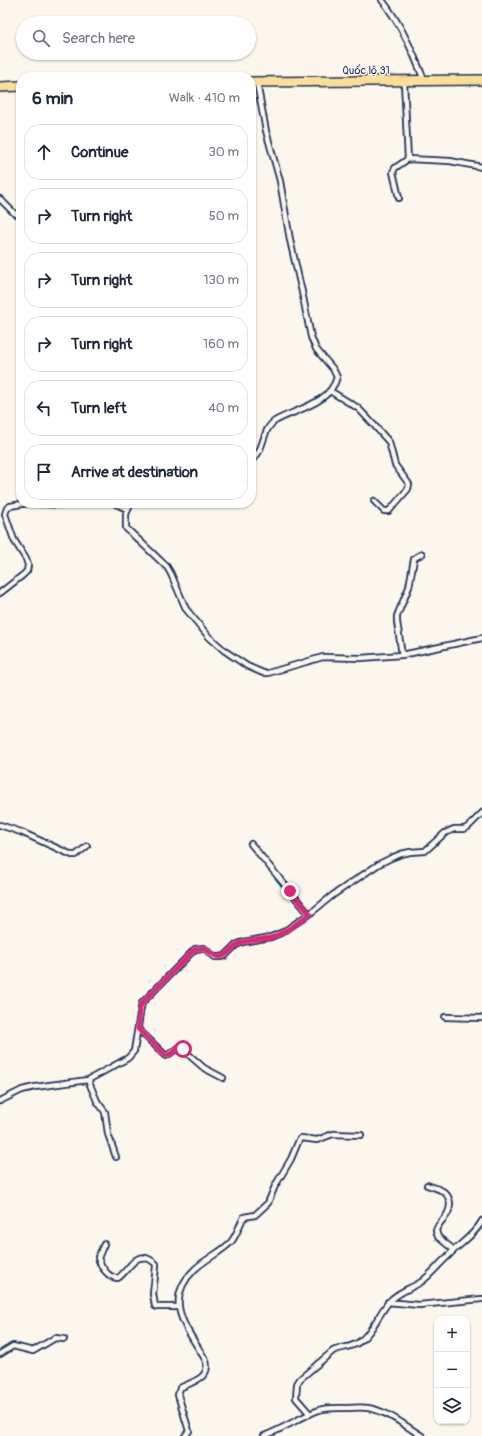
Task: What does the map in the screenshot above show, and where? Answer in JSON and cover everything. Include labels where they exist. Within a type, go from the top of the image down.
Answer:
[{"type":"highway","name":"Quốc lộ 31","points":[[256,82],[404,82],[424,80],[482,80]]},
{"type":"highway","points":[[0,87],[16,86]]},
{"type":"street","points":[[382,0],[397,22],[406,39],[424,80]]},
{"type":"street","points":[[404,82],[408,159]]},
{"type":"street","points":[[256,90],[280,181],[290,240],[302,292],[309,332],[316,349],[337,374],[337,380],[330,391],[308,406],[275,421],[270,425],[256,456]]},
{"type":"street","points":[[399,198],[394,172],[395,168],[408,159],[450,161],[482,167]]},
{"type":"street","points":[[0,199],[16,213]]},
{"type":"street","points":[[330,391],[358,408],[389,442],[395,465],[409,484],[408,489],[389,511],[384,511],[374,501]]},
{"type":"street","points":[[0,593],[23,576],[27,571],[28,565],[12,536],[5,514],[7,508],[16,505]]},
{"type":"street","points":[[127,509],[126,528],[167,567],[190,614],[209,637],[225,651],[255,670],[263,673],[268,673],[323,657],[361,658],[402,655],[482,638]]},
{"type":"street","points":[[402,655],[397,616],[409,587],[414,559],[422,554]]},
{"type":"street","points":[[0,1101],[22,1090],[35,1086],[88,1080],[128,1058],[134,1051],[142,1003],[195,949],[204,948],[215,957],[220,957],[225,956],[236,945],[243,942],[271,937],[283,932],[310,914],[332,895],[380,864],[401,854],[425,851],[445,833],[454,829],[464,829],[468,827],[482,813]]},
{"type":"street","points":[[0,825],[21,832],[72,855],[76,854],[87,846]]},
{"type":"street","points":[[251,844],[310,914]]},
{"type":"street","points":[[445,1016],[482,1018]]},
{"type":"street","points":[[138,1029],[166,1056],[177,1048],[181,1047],[204,1068],[223,1078]]},
{"type":"street","points":[[88,1080],[97,1101],[105,1112],[108,1134],[116,1157]]},
{"type":"street","points":[[185,1436],[189,1431],[178,1394],[180,1388],[202,1377],[206,1373],[208,1365],[186,1328],[180,1314],[178,1297],[180,1290],[194,1270],[232,1241],[244,1217],[254,1215],[268,1203],[275,1186],[301,1138],[317,1140],[333,1134],[360,1135]]},
{"type":"street","points":[[427,1185],[446,1192],[448,1196],[450,1207],[449,1212],[437,1226],[436,1231],[438,1237],[454,1250]]},
{"type":"street","points":[[310,1414],[296,1398],[297,1384],[300,1380],[333,1351],[352,1346],[363,1339],[388,1302],[399,1293],[428,1276],[454,1250],[473,1234],[482,1221]]},
{"type":"street","points":[[104,1244],[98,1258],[109,1276],[118,1278],[134,1260],[144,1258],[150,1260],[156,1264],[153,1294],[155,1306],[179,1307]]},
{"type":"street","points":[[388,1302],[420,1305],[482,1298]]},
{"type":"street","points":[[0,1354],[13,1346],[33,1351],[38,1350],[55,1338],[64,1339]]},
{"type":"street","points":[[264,1436],[325,1408],[368,1408],[388,1415],[422,1436]]},
{"type":"route","points":[[183,1049],[178,1047],[166,1056],[138,1029],[140,1008],[142,1003],[193,950],[201,947],[215,957],[225,956],[236,945],[246,941],[271,937],[283,932],[310,914],[290,891]]}]
